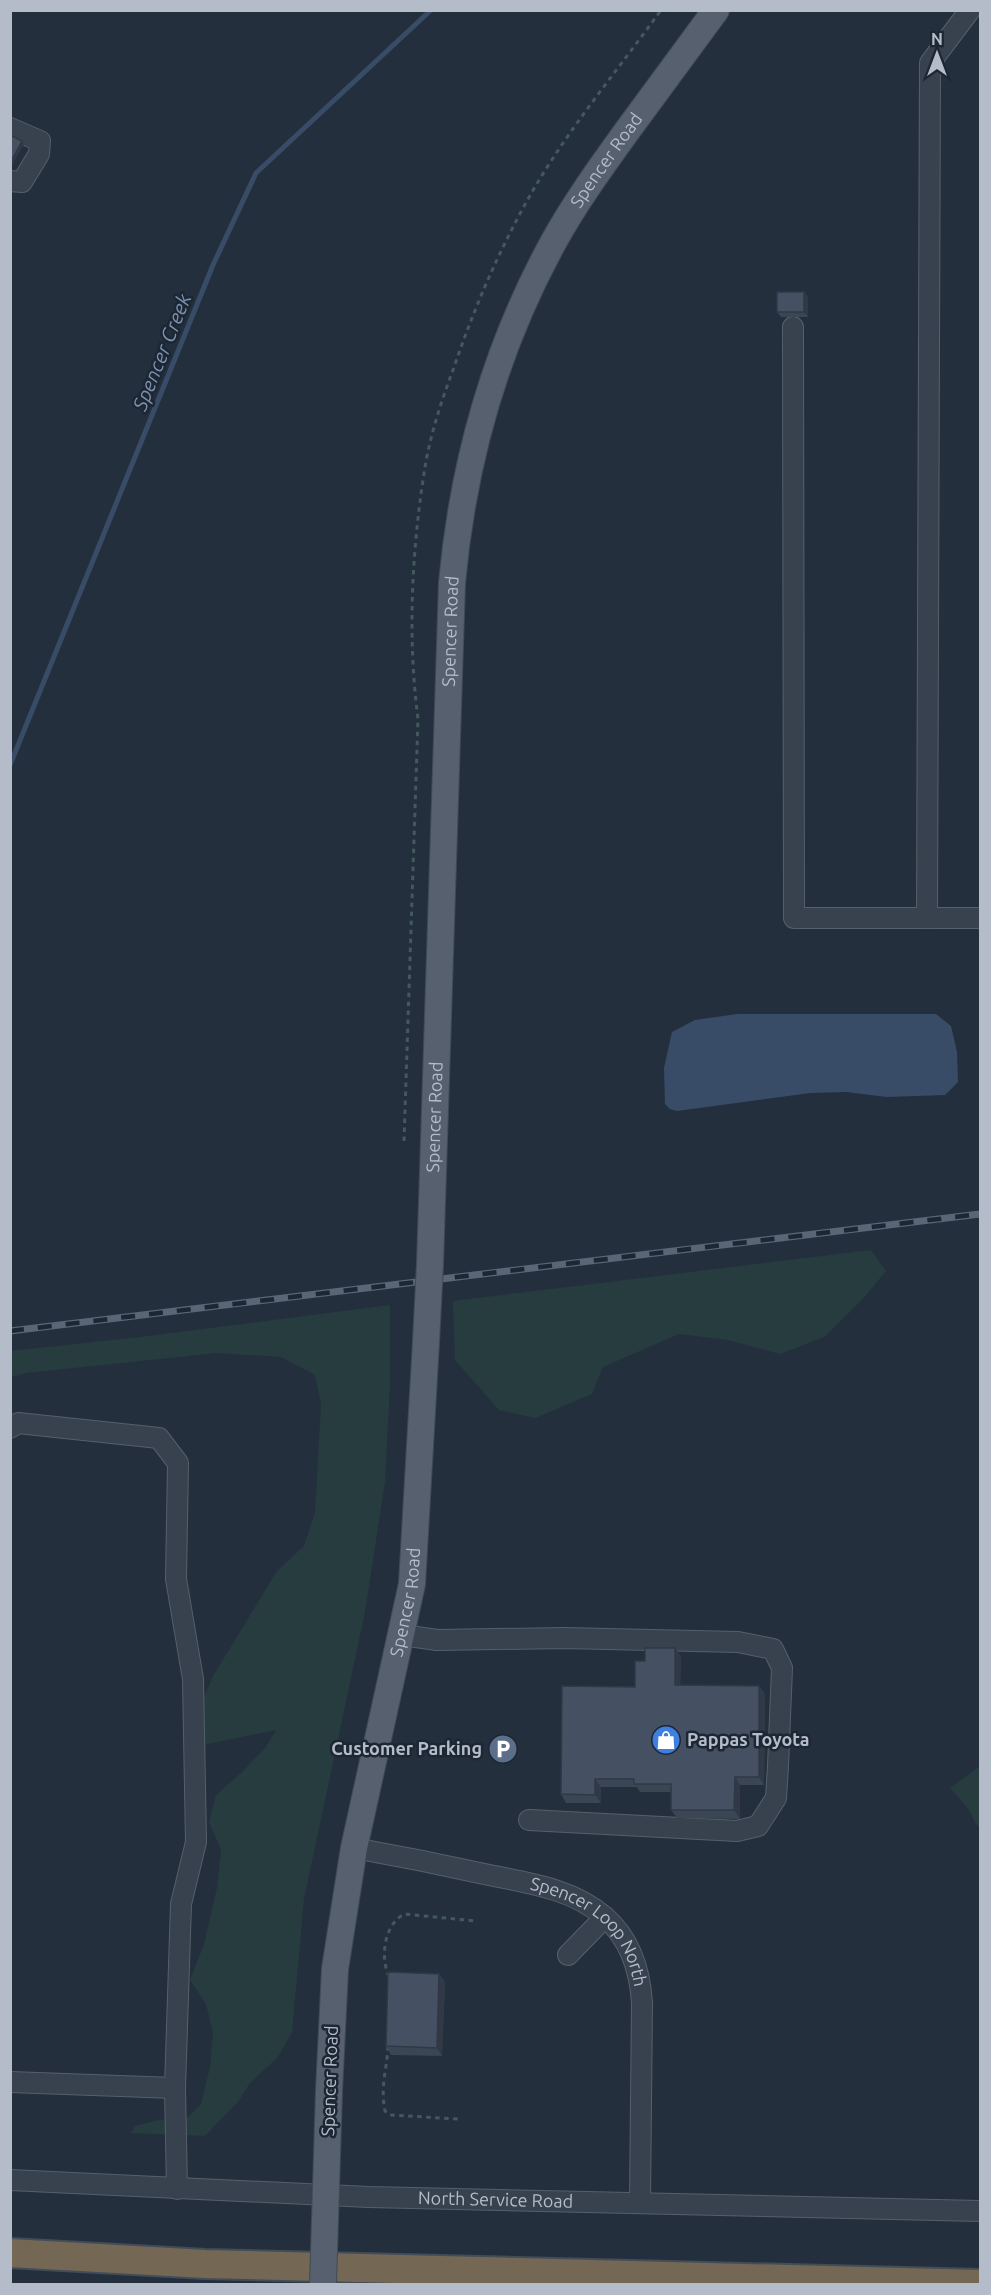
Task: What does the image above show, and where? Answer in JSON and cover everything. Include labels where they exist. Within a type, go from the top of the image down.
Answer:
[{"type":"highway","points":[[10,2253],[229,2265],[981,2284]]},
{"type":"main road","name":"Spencer Road","points":[[323,2284],[335,1969],[354,1848],[412,1584],[430,1264],[452,593],[457,537],[473,448],[489,391],[509,333],[532,282],[555,239],[590,183],[716,10]]},
{"type":"street","points":[[927,918],[930,63],[970,10]]},
{"type":"street","points":[[10,128],[39,141],[39,154],[22,182],[10,181]]},
{"type":"street","points":[[793,327],[794,918],[981,918]]},
{"type":"street","points":[[10,1428],[18,1423],[159,1438],[178,1463],[176,1579],[193,1679],[196,1842],[181,1904],[175,2088],[177,2188]]},
{"type":"street","points":[[402,1635],[437,1640],[564,1638],[738,1642],[773,1649],[782,1668],[778,1777],[776,1798],[758,1826],[737,1831],[529,1820]]},
{"type":"street","name":"Spencer Loop North","points":[[354,1848],[540,1886],[569,1895],[605,1917],[620,1934],[631,1952],[641,1987],[640,2203]]},
{"type":"street","points":[[568,1955],[605,1917]]},
{"type":"street","points":[[10,2082],[175,2088]]},
{"type":"street","name":"North Service Road","points":[[10,2180],[369,2197],[981,2211]]},
{"type":"path","points":[[391,1982],[387,1973],[384,1951],[388,1933],[396,1919],[404,1914],[476,1921]]},
{"type":"path","points":[[388,2043],[388,2060],[383,2076],[385,2111],[390,2115],[458,2119]]},
{"type":"green space","points":[[871,1250],[886,1271],[862,1300],[824,1337],[780,1354],[728,1340],[679,1334],[603,1367],[592,1394],[535,1418],[499,1410],[455,1360],[453,1301]]},
{"type":"green space","points":[[390,1305],[390,1385],[385,1482],[365,1612],[304,1899],[292,2032],[278,2057],[250,2083],[238,2102],[205,2136],[131,2133],[135,2126],[158,2120],[184,2121],[201,2104],[210,2067],[213,2033],[206,2004],[190,1980],[204,1944],[217,1888],[221,1850],[209,1822],[216,1795],[266,1747],[276,1730],[203,1745],[199,1709],[213,1676],[277,1571],[304,1546],[315,1513],[321,1404],[315,1375],[281,1357],[217,1353],[26,1373],[11,1377],[10,1351]]},
{"type":"green space","points":[[980,1766],[980,1828],[969,1810],[950,1788]]},
{"type":"water","points":[[737,1014],[936,1014],[951,1026],[957,1052],[958,1082],[945,1095],[887,1097],[846,1092],[810,1093],[677,1111],[670,1109],[665,1104],[664,1068],[672,1032],[695,1020]]},
{"type":"building","points":[[10,135],[22,141],[10,163]]},
{"type":"building","points":[[777,292],[804,292],[804,312],[777,312]]},
{"type":"building","name":"Pappas Toyota","points":[[645,1648],[675,1648],[675,1685],[759,1686],[759,1777],[735,1777],[734,1810],[671,1810],[671,1784],[634,1784],[634,1779],[595,1779],[595,1795],[561,1794],[562,1686],[635,1687],[635,1661],[645,1661]]},
{"type":"building","points":[[388,1972],[439,1974],[437,2048],[386,2046]]},
{"type":"waterway","name":"Spencer Creek","points":[[10,765],[213,265],[256,173],[431,10]]},
{"type":"railway","points":[[10,1331],[980,1214]]},
{"type":"place","name":"Pappas Toyota","points":[[666,1740]]},
{"type":"place","name":"Customer Parking","points":[[503,1749]]}]
